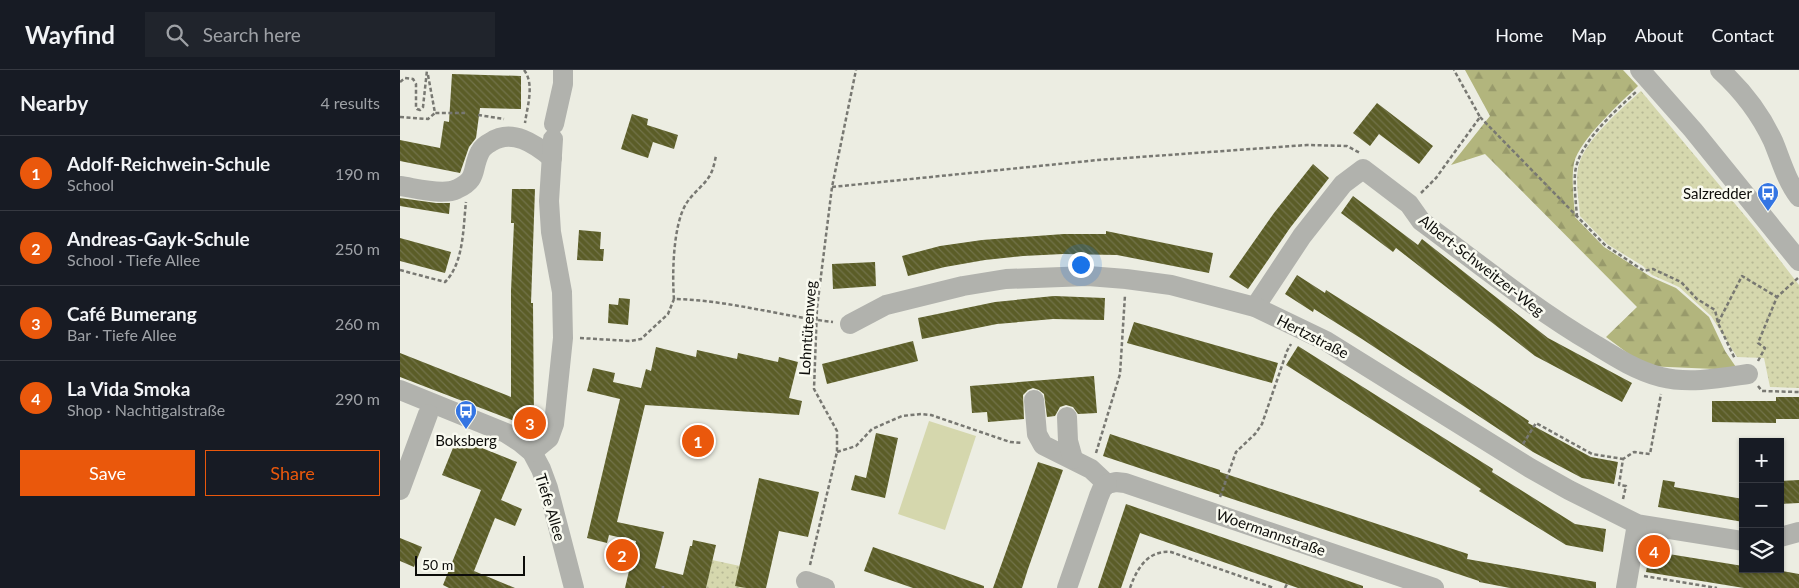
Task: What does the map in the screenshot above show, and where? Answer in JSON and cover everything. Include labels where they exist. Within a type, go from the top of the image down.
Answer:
[{"type":"street","points":[[400,390],[506,434],[532,452],[549,438],[554,424],[563,338],[562,292],[551,232],[549,202],[553,141],[564,70]]},
{"type":"street","points":[[1720,70],[1737,85],[1757,109],[1790,185],[1799,197]]},
{"type":"street","points":[[1644,75],[1693,130],[1797,270]]},
{"type":"street","points":[[400,186],[449,192],[458,189],[473,178],[480,152],[487,144],[502,136],[522,139],[541,148],[553,141]]},
{"type":"street","points":[[1255,307],[1302,236],[1343,184],[1363,169]]},
{"type":"street","name":"Albert-Schweitzer-Weg","points":[[1363,169],[1409,204],[1421,221],[1537,308],[1613,356],[1644,372],[1664,378],[1705,380],[1748,374]]},
{"type":"street","name":"Hertzstraße","points":[[850,324],[886,305],[963,286],[1006,279],[1088,276],[1126,278],[1171,285],[1255,307],[1326,341],[1530,468],[1637,524],[1739,540]]},
{"type":"street","points":[[1034,400],[1037,434],[1043,445],[1091,469],[1107,484],[1099,496],[1067,588]]},
{"type":"street","points":[[400,490],[428,414]]},
{"type":"street","points":[[1067,417],[1068,441],[1073,459]]},
{"type":"street","name":"Tiefe Allee","points":[[532,452],[548,488],[574,588]]},
{"type":"street","name":"Woermannstraße","points":[[1107,484],[1116,482],[1125,484],[1434,588]]},
{"type":"street","points":[[1626,588],[1637,524]]},
{"type":"street","points":[[1784,536],[1799,532]]},
{"type":"street","points":[[806,581],[825,588]]},
{"type":"path","points":[[400,82],[405,78],[413,80],[416,84],[416,106],[420,110],[423,107],[427,70]]},
{"type":"path","points":[[427,70],[435,113]]},
{"type":"path","points":[[522,139],[530,95],[528,74],[524,70]]},
{"type":"path","name":"Lohntütenweg","points":[[806,581],[837,452],[838,431],[814,388],[816,320],[832,187],[856,70]]},
{"type":"path","points":[[1454,70],[1480,117],[1605,245],[1644,270],[1653,269],[1681,282],[1697,299],[1715,310],[1718,323],[1735,359],[1762,391],[1799,392]]},
{"type":"path","points":[[1577,217],[1574,174],[1585,145],[1644,75]]},
{"type":"path","points":[[400,117],[428,119],[435,113],[465,113]]},
{"type":"path","points":[[1409,204],[1436,178],[1480,117]]},
{"type":"path","points":[[832,187],[1098,160],[1307,145],[1347,146],[1361,153],[1363,169]]},
{"type":"path","points":[[563,338],[631,341],[641,339],[668,314],[674,300],[674,256],[678,227],[685,204],[712,172],[716,156]]},
{"type":"path","points":[[400,270],[445,282],[452,275],[460,254],[466,199],[458,189]]},
{"type":"path","points":[[1762,355],[1765,348],[1758,343],[1777,297],[1797,270]]},
{"type":"path","points":[[1718,323],[1742,276],[1777,297]]},
{"type":"path","points":[[1091,469],[1120,374],[1126,278]]},
{"type":"path","points":[[674,300],[700,300],[850,324]]},
{"type":"path","points":[[1214,513],[1236,452],[1255,434],[1262,424],[1287,352],[1300,328]]},
{"type":"path","points":[[1622,502],[1626,486],[1619,485],[1623,460],[1634,452],[1650,454],[1664,378]]},
{"type":"path","points":[[837,452],[856,446],[872,429],[902,416],[921,414],[931,415],[1010,442],[1022,443],[1026,437],[1037,434]]},
{"type":"path","points":[[1530,433],[1536,423],[1592,454],[1623,460]]},
{"type":"path","points":[[1130,588],[1145,561],[1152,554],[1163,551],[1171,552],[1274,588]]},
{"type":"path","points":[[1646,577],[1717,588]]},
{"type":"path","points":[[1285,588],[1287,584]]},
{"type":"green space","points":[[1465,70],[1623,70],[1638,86],[1592,133],[1578,153],[1574,163],[1573,176],[1575,217],[1604,247],[1651,277],[1676,288],[1709,317],[1725,351],[1738,370],[1645,366],[1606,337],[1637,307],[1485,154],[1451,165],[1490,116]]},
{"type":"green space","points":[[1641,91],[1756,229],[1799,285],[1799,388],[1770,387],[1764,358],[1737,357],[1711,316],[1679,287],[1652,275],[1643,266],[1607,244],[1580,216],[1577,174],[1584,152],[1607,123]]},
{"type":"green space","points":[[929,421],[976,436],[945,530],[898,514]]},
{"type":"green space","points":[[712,560],[740,566],[746,588],[706,588]]},
{"type":"building","points":[[452,74],[521,76],[521,109],[480,108],[476,138],[469,147],[460,173],[400,161],[400,140],[440,148],[444,121],[449,122]]},
{"type":"building","points":[[1377,103],[1433,146],[1419,164],[1379,134],[1370,146],[1353,133]]},
{"type":"building","points":[[632,114],[648,119],[647,125],[678,135],[674,149],[653,142],[648,158],[621,149]]},
{"type":"building","points":[[1313,164],[1329,178],[1290,228],[1248,289],[1229,277],[1274,213]]},
{"type":"building","points":[[512,189],[535,189],[531,303],[533,303],[534,422],[530,427],[400,377],[400,353],[511,397],[511,291],[514,223],[511,223]]},
{"type":"building","points":[[1353,196],[1418,245],[1422,239],[1548,338],[1632,383],[1622,402],[1535,356],[1396,248],[1393,252],[1341,213]]},
{"type":"building","points":[[400,198],[450,203],[449,214],[400,206]]},
{"type":"building","points":[[579,230],[601,232],[600,249],[604,249],[603,261],[577,260]]},
{"type":"building","points":[[1106,231],[1213,253],[1209,273],[1117,255],[1063,254],[985,260],[908,276],[902,256],[940,246],[982,240],[1064,234],[1106,234]]},
{"type":"building","points":[[400,238],[451,252],[445,273],[400,261]]},
{"type":"building","points":[[875,262],[876,286],[833,289],[832,264]]},
{"type":"building","points":[[1297,275],[1325,293],[1326,290],[1421,350],[1529,421],[1528,423],[1591,457],[1618,462],[1614,484],[1582,478],[1533,452],[1362,339],[1314,309],[1313,312],[1285,294]]},
{"type":"building","points":[[1054,296],[1105,298],[1104,320],[1053,319],[997,324],[922,339],[918,318],[995,302]]},
{"type":"building","points":[[619,298],[630,299],[628,325],[608,323],[609,304],[618,305]]},
{"type":"building","points":[[1134,322],[1278,363],[1272,383],[1127,343]]},
{"type":"building","points":[[913,341],[918,361],[827,384],[822,364]]},
{"type":"building","points":[[1298,346],[1493,469],[1492,472],[1575,524],[1606,529],[1603,552],[1566,545],[1479,491],[1481,489],[1286,365]]},
{"type":"building","points":[[656,347],[696,357],[697,350],[737,359],[738,353],[778,362],[779,357],[798,362],[789,398],[802,401],[799,415],[645,405],[617,522],[664,532],[655,568],[683,575],[693,540],[716,545],[706,588],[625,588],[636,541],[609,535],[607,543],[587,538],[620,399],[587,391],[593,368],[615,373],[613,382],[641,388],[646,369],[651,371]]},
{"type":"building","points":[[1094,376],[1097,413],[1078,414],[1073,407],[1066,405],[1060,407],[1055,416],[1047,417],[1044,394],[1033,388],[1023,395],[1024,419],[988,422],[987,412],[972,413],[970,386]]},
{"type":"building","points":[[1776,397],[1799,397],[1799,419],[1776,419],[1776,423],[1712,422],[1712,401],[1776,401]]},
{"type":"building","points":[[876,433],[898,438],[885,498],[851,490],[855,475],[866,478]]},
{"type":"building","points":[[1110,434],[1468,554],[1467,559],[1596,582],[1596,588],[1510,588],[1479,582],[1103,456]]},
{"type":"building","points":[[457,438],[517,462],[501,500],[522,509],[515,526],[495,518],[474,571],[515,588],[449,588],[443,585],[481,490],[442,475]]},
{"type":"building","points":[[1038,462],[1063,470],[1022,588],[993,588]]},
{"type":"building","points":[[759,478],[819,492],[808,537],[779,531],[766,588],[746,588],[735,586]]},
{"type":"building","points":[[1663,480],[1675,482],[1674,487],[1739,498],[1739,521],[1658,507]]},
{"type":"building","points":[[1799,480],[1799,503],[1784,504],[1784,481]]},
{"type":"building","points":[[1126,504],[1363,586],[1363,588],[1298,588],[1140,533],[1121,588],[1098,588]]},
{"type":"building","points":[[400,538],[422,547],[414,567],[400,561]]},
{"type":"building","points":[[873,547],[984,586],[984,588],[913,588],[864,571]]},
{"type":"building","points":[[1650,551],[1739,565],[1739,573],[1784,573],[1784,571],[1799,574],[1799,588],[1744,588],[1646,572]]},
{"type":"place","name":"Salzredder","points":[[1768,212]]},
{"type":"place","name":"Café Bumerang","points":[[530,423]]},
{"type":"place","name":"Boksberg","points":[[466,430]]},
{"type":"place","name":"Adolf-Reichwein-Schule","points":[[698,441]]},
{"type":"place","name":"La Vida Smoka","points":[[1654,551]]},
{"type":"place","name":"Andreas-Gayk-Schule","points":[[622,555]]}]
